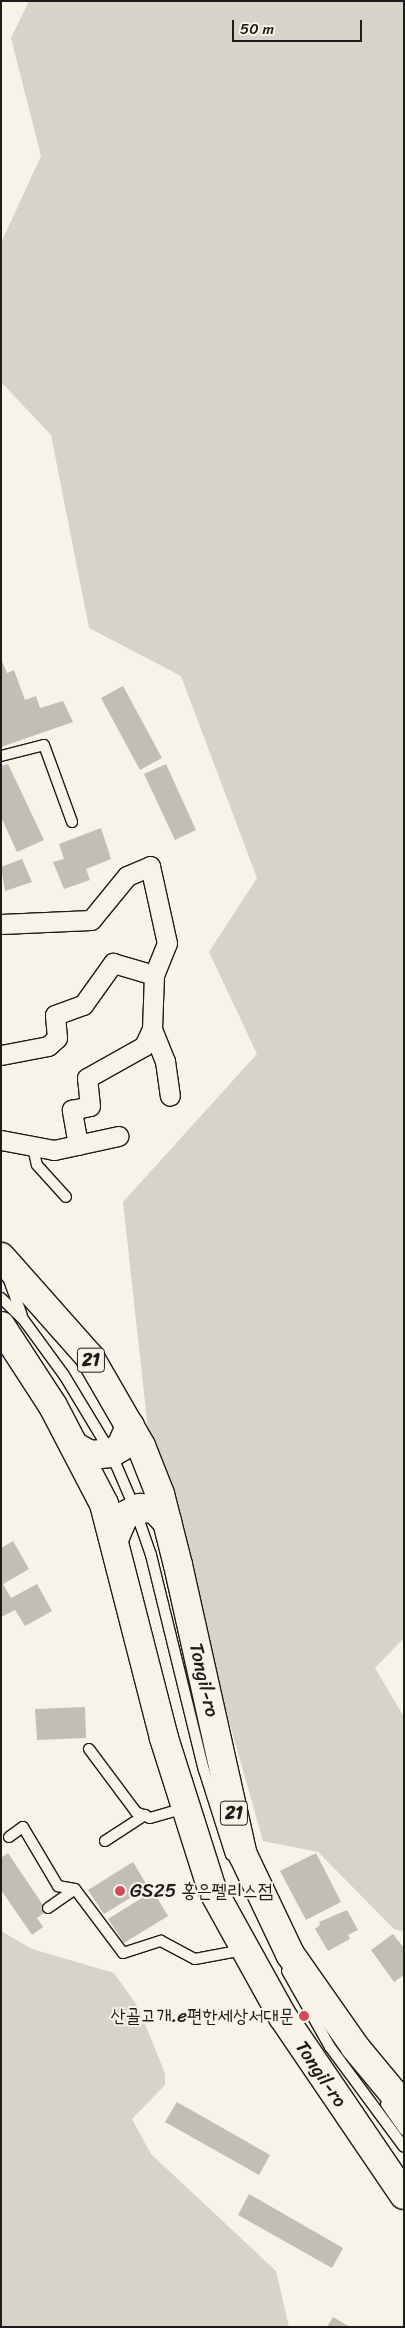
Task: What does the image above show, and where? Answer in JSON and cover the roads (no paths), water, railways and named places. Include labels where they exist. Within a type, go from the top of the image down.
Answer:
[{"type":"main road","name":"Tongil-ro","points":[[1,1258],[89,1356],[130,1426],[156,1480],[243,1855],[290,1954],[355,2047],[404,2106]]},
{"type":"main road","name":"Tongil-ro","points":[[12,1322],[104,1504],[115,1537],[184,1808],[212,1890],[283,2017],[404,2196]]},
{"type":"main road","points":[[74,1446],[90,1455],[111,1454],[121,1447],[130,1426]]},
{"type":"main road","points":[[115,1537],[124,1516],[135,1510],[155,1509],[167,1522]]},
{"type":"street","points":[[1,924],[91,920],[127,876],[150,866],[167,943],[154,975],[152,1029],[144,1046],[87,1078],[90,1106],[72,1110],[78,1145]]},
{"type":"street","points":[[1,1055],[48,1046],[58,1038],[55,1015],[83,1005],[113,963],[154,975]]},
{"type":"street","points":[[152,1029],[165,1061],[170,1096]]},
{"type":"street","points":[[1,1140],[33,1148],[54,1150],[118,1136]]},
{"type":"lane","points":[[1,756],[44,745],[72,822]]},
{"type":"lane","points":[[33,1148],[37,1165],[66,1196]]},
{"type":"lane","points":[[1,1258],[12,1322]]},
{"type":"lane","points":[[1,1298],[12,1322],[64,1375],[111,1454],[135,1510],[151,1555],[220,1828],[245,1887]]},
{"type":"lane","points":[[188,1701],[236,1823]]},
{"type":"lane","points":[[89,1749],[136,1812],[145,1816]]},
{"type":"lane","points":[[105,1841],[145,1816],[184,1808]]},
{"type":"lane","points":[[9,1836],[23,1827],[58,1886],[75,1890],[123,1953],[161,1941],[195,1959],[244,1950]]},
{"type":"lane","points":[[48,1908],[75,1890]]},
{"type":"lane","points":[[253,1904],[308,2012],[404,2147]]},
{"type":"lane","points":[[355,2047],[374,2088],[404,2130]]},
{"type":"place","name":"GS25 홍은펠리스점","points":[[120,1891]]},
{"type":"place","name":"산골고개.e편한세상서대문","points":[[304,2016]]}]
